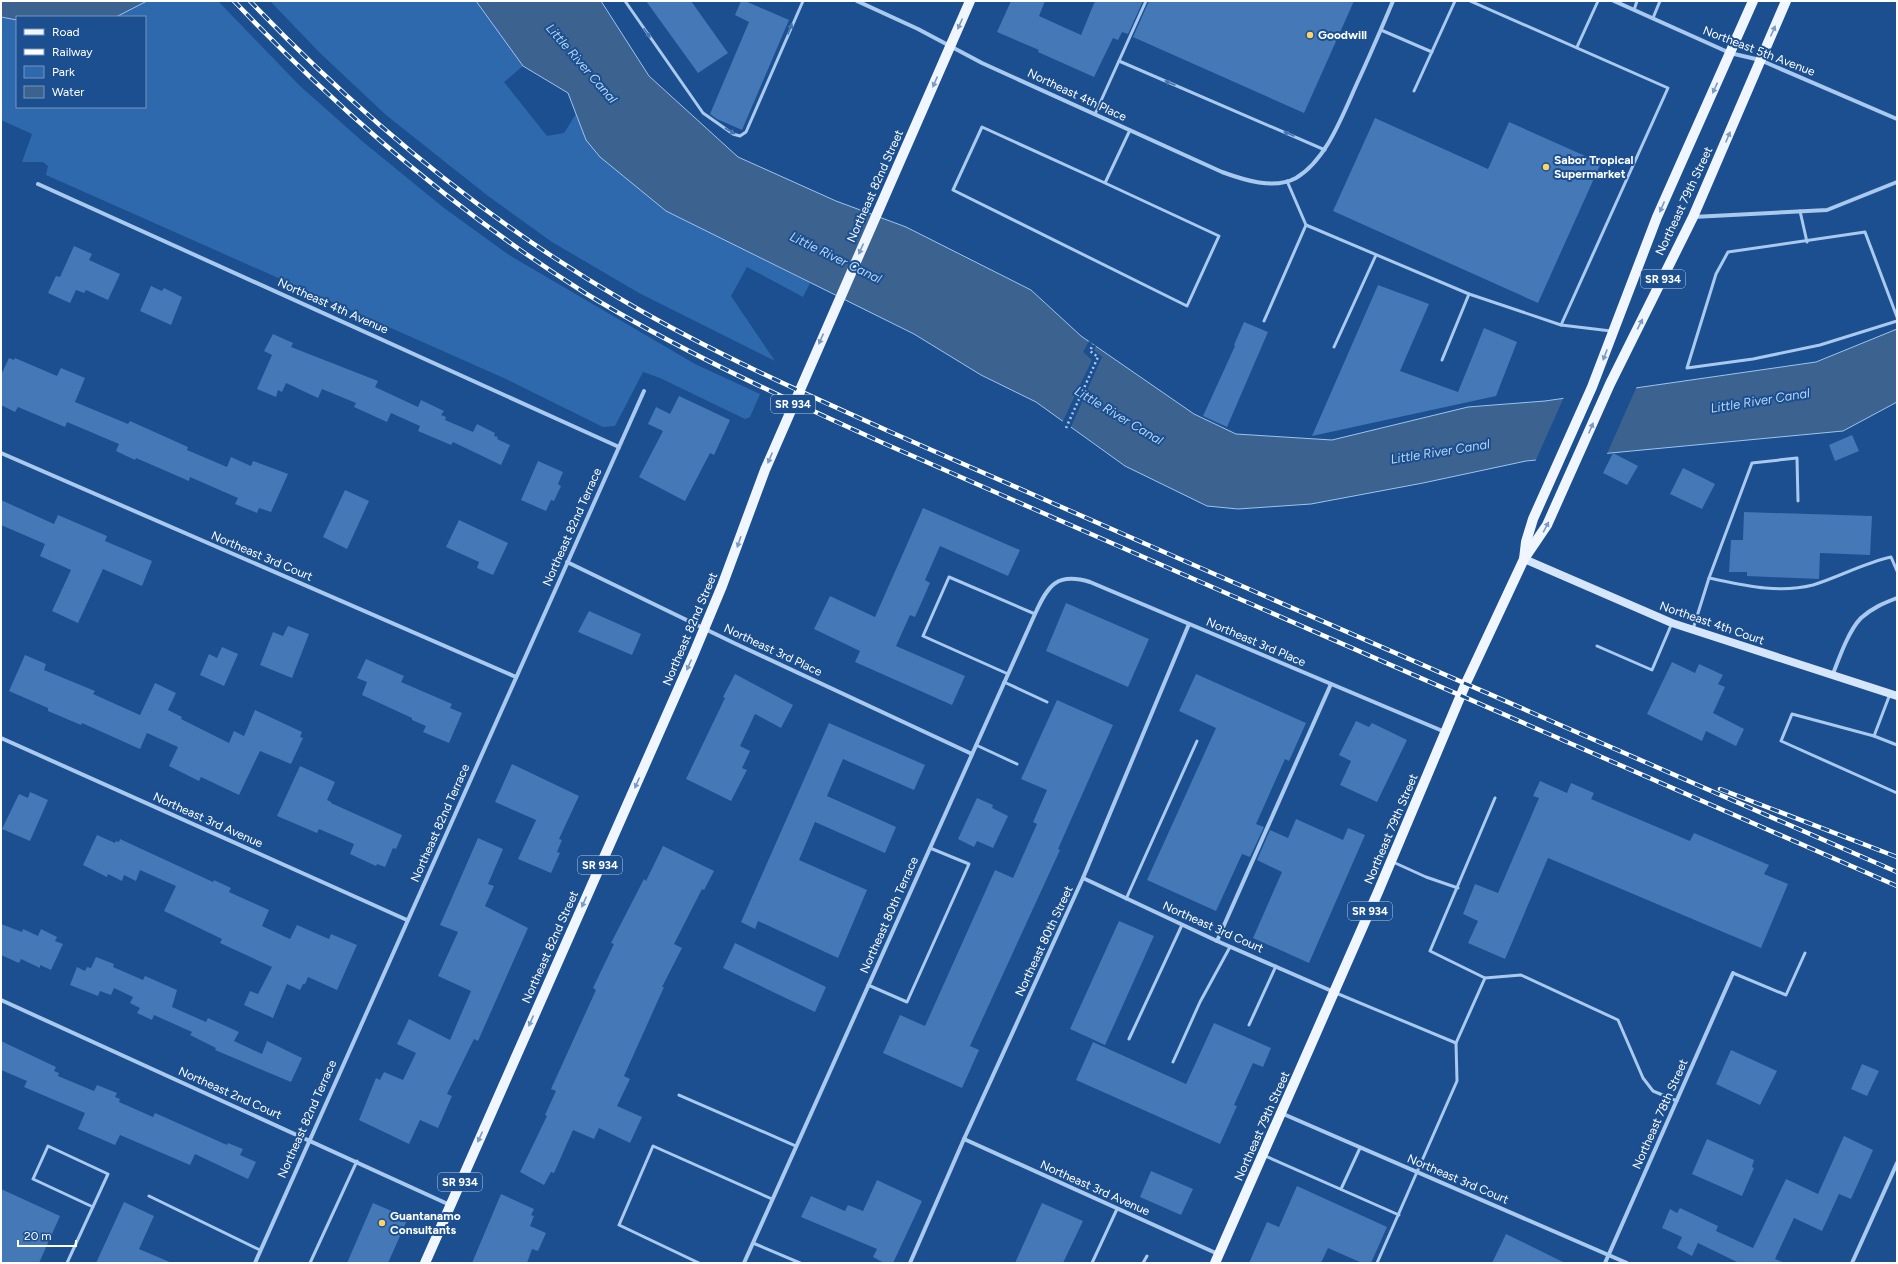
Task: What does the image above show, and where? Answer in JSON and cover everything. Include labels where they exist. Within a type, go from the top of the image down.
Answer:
[{"type":"main road","name":"Northeast 82nd Street","points":[[425,1263],[705,629],[765,470],[970,1]]},
{"type":"main road","name":"Northeast 79th Street","points":[[1524,559],[1526,542],[1532,519],[1592,387],[1657,217],[1753,1]]},
{"type":"main road","name":"Northeast 79th Street","points":[[1217,1259],[1392,862],[1472,670],[1524,559],[1547,525],[1610,384],[1693,217],[1786,1]]},
{"type":"street","name":"Northeast 4th Place","points":[[857,1],[918,28],[982,63],[1236,177],[1273,183],[1287,181],[1296,178],[1306,170],[1325,150]]},
{"type":"street","points":[[1325,150],[1335,132],[1393,1]]},
{"type":"street","name":"Northeast 5th Avenue","points":[[1614,1],[1730,53],[1760,60],[1897,119]]},
{"type":"street","points":[[1693,217],[1827,210],[1897,182]]},
{"type":"street","name":"Northeast 4th Avenue","points":[[38,184],[619,447]]},
{"type":"street","name":"Northeast 82nd Terrace","points":[[255,1263],[309,1139],[644,391]]},
{"type":"street","name":"Northeast 3rd Court","points":[[1,453],[516,677]]},
{"type":"street","name":"Northeast 4th Court","points":[[1524,559],[1672,623],[1833,674],[1893,695]]},
{"type":"street","name":"Northeast 3rd Place","points":[[567,562],[705,629],[972,754]]},
{"type":"street","name":"Northeast 3rd Place","points":[[1058,580],[1072,578],[1090,582],[1445,732]]},
{"type":"street","name":"Northeast 80th Terrace","points":[[744,1263],[1035,614],[1044,595],[1058,580]]},
{"type":"street","points":[[1833,674],[1848,639],[1860,619],[1877,606],[1897,598]]},
{"type":"street","name":"Northeast 80th Street","points":[[910,1263],[964,1139],[1083,878],[1190,624]]},
{"type":"street","points":[[1217,941],[1331,684]]},
{"type":"street","name":"Northeast 3rd Avenue","points":[[1,738],[407,920]]},
{"type":"street","name":"Northeast 3rd Court","points":[[1083,878],[1217,941],[1335,992]]},
{"type":"street","name":"Northeast 78th Street","points":[[1605,1263],[1733,973]]},
{"type":"street","name":"Northeast 2nd Court","points":[[1,1000],[451,1205]]},
{"type":"street","name":"Northeast 3rd Court","points":[[1281,1113],[1627,1263]]},
{"type":"street","name":"Northeast 3rd Avenue","points":[[964,1139],[1117,1209],[1217,1259]]},
{"type":"street","points":[[1852,1263],[1897,1163]]},
{"type":"lane","points":[[625,1],[703,113],[733,134],[740,136],[746,132],[803,1]]},
{"type":"lane","points":[[1095,114],[1146,1]]},
{"type":"lane","points":[[1414,91],[1455,1]]},
{"type":"lane","points":[[1470,1],[1668,88],[1561,325]]},
{"type":"lane","points":[[1577,47],[1598,1]]},
{"type":"lane","points":[[1634,10],[1637,1]]},
{"type":"lane","points":[[1653,18],[1660,1]]},
{"type":"lane","points":[[1381,30],[1432,52]]},
{"type":"lane","points":[[1119,61],[1325,150]]},
{"type":"lane","points":[[982,127],[1105,183],[1219,236],[1187,306],[953,190],[982,127]]},
{"type":"lane","points":[[1105,183],[1130,130]]},
{"type":"lane","points":[[1287,181],[1306,225],[1469,294],[1561,325],[1614,331]]},
{"type":"lane","points":[[1800,211],[1807,242]]},
{"type":"lane","points":[[1264,321],[1306,225]]},
{"type":"lane","points":[[1897,317],[1865,232],[1807,242],[1781,244],[1728,252],[1716,274],[1687,368],[1753,359],[1813,346],[1897,322]]},
{"type":"lane","points":[[1334,347],[1376,255]]},
{"type":"lane","points":[[1442,360],[1469,294]]},
{"type":"lane","points":[[1692,630],[1709,578],[1752,463],[1797,458],[1798,500]]},
{"type":"lane","points":[[1709,578],[1751,587],[1788,589],[1812,585],[1891,557],[1897,570]]},
{"type":"lane","points":[[1008,674],[923,636],[949,577],[1035,614]]},
{"type":"lane","points":[[1597,646],[1652,670],[1672,623]]},
{"type":"lane","points":[[1004,682],[1047,702]]},
{"type":"lane","points":[[1874,736],[1893,695]]},
{"type":"lane","points":[[1897,745],[1874,736],[1792,714],[1781,741],[1897,793]]},
{"type":"lane","points":[[1126,899],[1197,741]]},
{"type":"lane","points":[[976,745],[1018,764]]},
{"type":"lane","points":[[1495,798],[1430,951],[1485,978],[1521,975],[1618,1020],[1643,1078],[1653,1091],[1677,1101]]},
{"type":"lane","points":[[868,985],[908,1002],[969,864],[930,848]]},
{"type":"lane","points":[[1392,862],[1426,877],[1458,888]]},
{"type":"lane","points":[[1129,1039],[1182,925]]},
{"type":"lane","points":[[1173,1062],[1200,1002],[1230,946]]},
{"type":"lane","points":[[1733,973],[1786,995],[1805,953]]},
{"type":"lane","points":[[1249,1025],[1276,966]]},
{"type":"lane","points":[[1377,1263],[1457,1081],[1456,1043],[1485,978]]},
{"type":"lane","points":[[1335,992],[1456,1043]]},
{"type":"lane","points":[[679,1095],[796,1146]]},
{"type":"lane","points":[[66,1263],[93,1207],[108,1174],[48,1146],[33,1179],[93,1207]]},
{"type":"lane","points":[[699,1263],[619,1225],[653,1146],[772,1199]]},
{"type":"lane","points":[[1341,1190],[1360,1148]]},
{"type":"lane","points":[[1263,1155],[1399,1215]]},
{"type":"lane","points":[[310,1263],[357,1161]]},
{"type":"lane","points":[[149,1196],[260,1250]]},
{"type":"lane","points":[[1092,1263],[1117,1209]]},
{"type":"lane","points":[[753,1243],[800,1263]]},
{"type":"lane","points":[[1143,1263],[1146,1256]]},
{"type":"path","points":[[1066,428],[1098,357],[1090,351],[1093,344]]},
{"type":"green space","points":[[147,1],[218,1],[300,86],[362,141],[444,208],[509,255],[695,364],[760,394],[750,417],[745,419],[660,378],[643,372],[615,426],[603,427],[506,379],[46,175],[48,166],[43,162],[22,162],[32,134],[1,120],[1,17],[16,20],[16,108],[146,108],[146,16],[118,16]]},
{"type":"green space","points":[[270,1],[476,1],[523,66],[504,82],[547,136],[564,133],[576,114],[586,140],[666,211],[810,283],[803,297],[747,267],[731,296],[775,361],[639,293],[552,242],[488,196],[386,115],[320,53]]},
{"type":"water","points":[[1,1],[147,1],[118,16],[16,16],[16,20],[1,17]]},
{"type":"water","name":"Little River Canal","points":[[476,1],[601,1],[649,76],[738,157],[836,201],[906,227],[1031,290],[1081,336],[1194,414],[1236,434],[1332,440],[1468,407],[1545,401],[1816,362],[1897,329],[1897,402],[1843,431],[1526,461],[1423,483],[1311,504],[1238,509],[1207,506],[1125,466],[1036,402],[981,375],[914,334],[666,211],[600,157],[586,140],[568,93],[523,66]]},
{"type":"pier","points":[[1089,341],[1096,346],[1094,350],[1102,357],[1070,429],[1062,423],[1092,360],[1083,352]]},
{"type":"pier","points":[[1637,386],[1606,456],[1535,462],[1564,397]]},
{"type":"building","points":[[646,1],[691,1],[728,53],[698,73]]},
{"type":"building","points":[[741,1],[745,1],[789,20],[742,130],[717,119],[710,114],[749,22],[735,15]]},
{"type":"building","points":[[1011,1],[1045,1],[1039,16],[1081,35],[1095,1],[1143,1],[1128,34],[1122,32],[1118,40],[1113,38],[1094,77],[1038,52],[1039,50],[997,32]]},
{"type":"building","points":[[1149,1],[1354,1],[1304,113],[1133,37]]},
{"type":"building","points":[[1375,118],[1488,169],[1509,122],[1601,163],[1538,303],[1333,211]]},
{"type":"building","points":[[74,246],[92,254],[89,260],[120,274],[108,300],[86,290],[84,293],[76,290],[70,303],[48,293],[56,276],[60,277]]},
{"type":"building","points":[[1378,285],[1429,304],[1400,371],[1458,392],[1484,328],[1517,342],[1496,396],[1312,436]]},
{"type":"building","points":[[151,286],[162,291],[164,288],[182,297],[171,325],[140,311]]},
{"type":"building","points":[[1244,322],[1268,332],[1227,427],[1203,416],[1235,346],[1234,345]]},
{"type":"building","points":[[273,334],[293,343],[291,347],[378,381],[375,387],[418,407],[421,400],[444,411],[441,415],[446,417],[445,420],[473,432],[477,424],[495,433],[494,436],[498,437],[497,439],[510,445],[501,465],[453,442],[451,445],[418,431],[420,426],[391,413],[387,422],[354,407],[356,403],[322,389],[318,398],[286,383],[282,392],[278,390],[276,397],[257,389],[272,355],[264,351]]},
{"type":"building","points":[[9,358],[14,360],[15,358],[57,376],[61,368],[85,378],[75,402],[128,424],[130,421],[188,447],[187,450],[227,467],[231,457],[251,466],[253,461],[288,474],[271,512],[259,508],[257,513],[235,504],[238,498],[190,477],[189,481],[136,458],[135,460],[116,451],[119,444],[67,422],[65,427],[18,407],[15,412],[1,405],[1,375]]},
{"type":"building","points":[[679,396],[730,420],[714,455],[710,453],[685,501],[639,477],[663,431],[648,424],[656,407],[670,414]]},
{"type":"building","points":[[1852,435],[1859,451],[1835,461],[1829,445]]},
{"type":"building","points":[[1613,453],[1638,466],[1627,485],[1603,473]]},
{"type":"building","points":[[538,461],[563,472],[558,484],[561,486],[554,501],[551,500],[546,511],[521,500]]},
{"type":"building","points":[[1683,468],[1715,484],[1702,509],[1670,494]]},
{"type":"building","points":[[345,490],[369,501],[347,549],[323,537]]},
{"type":"building","points":[[1,500],[54,524],[58,515],[107,536],[105,541],[152,561],[142,586],[103,569],[78,623],[52,611],[71,570],[40,556],[45,544],[1,525]]},
{"type":"building","points":[[923,508],[1020,550],[1008,576],[940,546],[925,580],[930,583],[915,617],[910,615],[896,646],[965,676],[952,705],[855,662],[860,651],[814,629],[830,596],[875,617]]},
{"type":"building","points":[[1744,512],[1872,516],[1870,555],[1820,553],[1819,579],[1747,576],[1747,572],[1729,572],[1731,540],[1743,540]]},
{"type":"building","points":[[459,520],[508,543],[493,575],[477,568],[479,562],[446,547]]},
{"type":"building","points":[[1066,603],[1149,639],[1128,687],[1046,651]]},
{"type":"building","points":[[589,611],[641,634],[632,655],[578,632]]},
{"type":"building","points":[[288,626],[309,634],[292,678],[260,665],[273,632],[283,636]]},
{"type":"building","points":[[222,647],[238,654],[224,686],[200,675],[209,654],[217,658]]},
{"type":"building","points":[[25,655],[46,664],[44,670],[95,691],[93,694],[140,715],[155,683],[176,693],[168,710],[182,717],[181,719],[229,743],[234,731],[244,736],[255,710],[302,732],[300,737],[303,738],[291,764],[260,751],[239,795],[201,777],[199,781],[169,766],[178,747],[147,733],[140,749],[82,723],[81,725],[48,711],[48,708],[9,691]]},
{"type":"building","points":[[366,659],[404,676],[401,682],[452,704],[450,708],[462,713],[449,743],[423,732],[426,726],[412,720],[412,718],[362,695],[367,682],[357,678]]},
{"type":"building","points":[[1672,662],[1695,673],[1699,664],[1723,675],[1718,684],[1725,687],[1713,713],[1744,729],[1736,746],[1706,731],[1702,741],[1647,714]]},
{"type":"building","points":[[735,674],[793,705],[781,728],[755,714],[740,746],[750,751],[742,768],[747,770],[731,801],[686,779]]},
{"type":"building","points":[[1196,674],[1306,723],[1289,761],[1285,759],[1256,824],[1264,827],[1250,857],[1242,854],[1216,911],[1147,880],[1216,728],[1179,711]]},
{"type":"building","points":[[1057,700],[1113,725],[1058,849],[1060,850],[970,1046],[979,1050],[962,1088],[883,1053],[900,1015],[925,1026],[995,870],[1013,878],[1037,824],[1033,822],[1047,790],[1021,779]]},
{"type":"building","points":[[1356,721],[1369,727],[1372,723],[1407,740],[1377,802],[1340,785],[1351,761],[1339,755]]},
{"type":"building","points":[[829,723],[925,765],[914,790],[843,759],[827,796],[896,827],[885,853],[815,822],[799,860],[867,890],[838,958],[758,921],[755,929],[741,922]]},
{"type":"building","points":[[512,764],[579,796],[559,839],[562,840],[557,852],[560,853],[551,873],[518,859],[536,820],[495,802]]},
{"type":"building","points":[[300,766],[335,782],[327,800],[331,803],[402,835],[396,849],[393,848],[385,867],[377,864],[376,866],[350,854],[354,844],[319,829],[317,833],[277,816]]},
{"type":"building","points":[[1540,781],[1567,793],[1571,783],[1594,793],[1591,799],[1690,841],[1694,833],[1769,865],[1764,874],[1788,884],[1761,948],[1548,858],[1505,959],[1468,943],[1478,921],[1463,914],[1475,884],[1498,893],[1539,798],[1533,796]]},
{"type":"building","points":[[30,792],[48,800],[30,841],[2,829],[19,794],[28,798]]},
{"type":"building","points":[[977,798],[993,805],[992,808],[1008,816],[993,848],[977,841],[974,847],[958,839]]},
{"type":"building","points":[[1296,819],[1343,840],[1348,828],[1365,835],[1309,963],[1253,938],[1282,872],[1257,860],[1270,830],[1288,838]]},
{"type":"building","points":[[97,835],[115,843],[116,841],[119,842],[120,839],[213,882],[214,880],[231,888],[229,892],[269,910],[262,926],[290,939],[297,925],[329,939],[331,934],[357,945],[337,990],[308,977],[300,990],[287,984],[273,1018],[244,1005],[250,991],[258,994],[272,967],[220,943],[222,939],[164,911],[176,886],[140,870],[136,881],[124,875],[122,881],[108,874],[107,877],[83,865]]},
{"type":"building","points":[[478,838],[503,849],[488,884],[494,886],[485,906],[528,928],[478,1041],[474,1039],[447,1094],[452,1096],[438,1128],[420,1120],[409,1144],[359,1120],[376,1078],[380,1080],[384,1072],[403,1080],[416,1053],[397,1044],[409,1019],[450,1040],[471,991],[438,976],[458,932],[440,925]]},
{"type":"building","points":[[663,846],[714,871],[704,890],[702,889],[674,944],[682,948],[662,987],[664,987],[624,1076],[630,1079],[617,1106],[642,1117],[630,1143],[599,1128],[594,1139],[573,1130],[554,1173],[551,1172],[544,1185],[520,1172],[547,1116],[545,1115],[556,1091],[551,1089],[596,990],[593,988],[614,944],[611,943],[644,879],[646,881]]},
{"type":"building","points":[[1119,921],[1154,936],[1105,1045],[1070,1029]]},
{"type":"building","points":[[1,924],[22,932],[23,929],[38,936],[41,929],[57,937],[55,941],[63,944],[51,970],[40,965],[40,968],[21,959],[19,963],[1,955]]},
{"type":"building","points":[[735,943],[826,987],[815,1012],[723,968]]},
{"type":"building","points":[[96,957],[114,964],[113,967],[143,980],[145,976],[177,990],[172,1007],[206,1022],[208,1018],[239,1032],[234,1041],[262,1054],[267,1041],[302,1058],[291,1082],[215,1050],[216,1048],[190,1035],[192,1032],[154,1015],[152,1020],[137,1013],[140,1008],[130,1003],[133,997],[114,988],[111,995],[100,991],[98,996],[70,985],[77,967],[85,971],[87,967],[91,968]]},
{"type":"building","points":[[1214,1023],[1271,1048],[1263,1067],[1253,1063],[1234,1105],[1237,1106],[1220,1144],[1076,1080],[1093,1042],[1186,1084]]},
{"type":"building","points":[[1,1041],[56,1067],[54,1071],[59,1073],[58,1076],[94,1091],[97,1085],[117,1093],[115,1097],[120,1099],[119,1102],[153,1117],[155,1113],[227,1145],[228,1143],[243,1149],[240,1155],[256,1162],[248,1179],[195,1154],[190,1165],[120,1135],[115,1145],[78,1129],[85,1113],[24,1087],[27,1081],[1,1070]]},
{"type":"building","points":[[1731,1050],[1777,1071],[1760,1105],[1716,1084]]},
{"type":"building","points":[[1862,1064],[1879,1071],[1867,1096],[1851,1089]]},
{"type":"building","points":[[1844,1136],[1873,1150],[1851,1199],[1839,1194],[1822,1231],[1794,1218],[1775,1259],[1785,1263],[1739,1263],[1698,1243],[1692,1256],[1677,1248],[1682,1237],[1662,1228],[1670,1209],[1677,1213],[1680,1208],[1718,1226],[1716,1231],[1753,1248],[1786,1179],[1818,1194]]},
{"type":"building","points":[[1707,1139],[1754,1160],[1752,1167],[1754,1168],[1742,1196],[1692,1174]]},
{"type":"building","points":[[1151,1171],[1193,1189],[1181,1215],[1140,1197]]},
{"type":"building","points":[[877,1180],[922,1201],[893,1263],[884,1263],[873,1257],[877,1249],[801,1217],[811,1196],[845,1211],[848,1205],[863,1211]]},
{"type":"building","points":[[1297,1186],[1387,1227],[1371,1263],[1362,1263],[1328,1248],[1321,1263],[1249,1263],[1267,1222],[1279,1227]]},
{"type":"building","points":[[1,1189],[60,1216],[39,1263],[1,1263]]},
{"type":"building","points":[[501,1194],[534,1209],[531,1215],[534,1216],[530,1226],[546,1233],[538,1251],[532,1249],[527,1263],[472,1263]]},
{"type":"building","points":[[124,1202],[154,1216],[139,1249],[172,1263],[96,1263]]},
{"type":"building","points":[[373,1203],[408,1218],[388,1263],[347,1263]]},
{"type":"building","points":[[1042,1203],[1083,1221],[1063,1263],[1015,1263]]},
{"type":"building","points":[[1506,1234],[1565,1263],[1492,1263]]},
{"type":"railway","points":[[234,1],[274,42],[357,121],[445,194],[490,228],[585,293],[694,354],[769,391],[883,443],[1897,886]]},
{"type":"railway","points":[[250,1],[292,44],[380,126],[474,201],[573,270],[690,338],[895,434],[1897,872]]},
{"type":"railway","points":[[1720,789],[1897,857]]},
{"type":"place","name":"Goodwill","points":[[1310,35]]},
{"type":"place","name":"Sabor Tropical Supermarket","points":[[1546,167]]},
{"type":"place","name":"Guantanamo Consultants","points":[[382,1223]]}]
